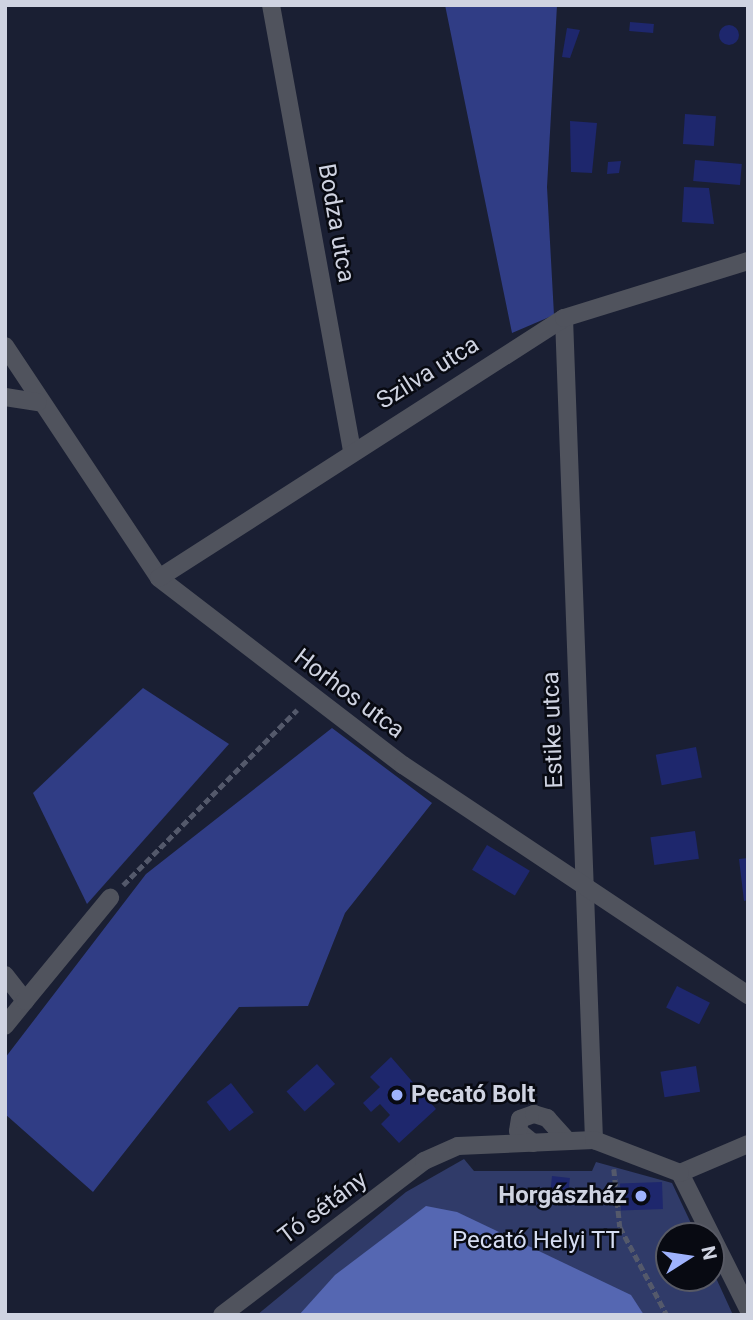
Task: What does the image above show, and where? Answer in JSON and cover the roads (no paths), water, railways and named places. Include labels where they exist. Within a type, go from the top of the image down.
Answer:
[{"type":"street","name":"Bodza utca","points":[[271,5],[352,449]]},
{"type":"street","name":"Szilva utca","points":[[159,578],[352,449],[564,318],[748,261]]},
{"type":"street","name":"Estike utca","points":[[564,318],[594,1140]]},
{"type":"street","name":"Horhos utca","points":[[5,346],[38,402],[159,578],[310,696],[583,887],[748,995]]},
{"type":"street","points":[[5,397],[38,402]]},
{"type":"street","points":[[5,1026],[110,898]]},
{"type":"street","points":[[5,975],[25,1001]]},
{"type":"street","points":[[568,1141],[547,1118],[534,1114],[520,1119],[518,1131],[533,1143],[594,1140],[680,1173],[748,1144]]},
{"type":"street","name":"Tó sétány","points":[[222,1315],[424,1161],[458,1146],[533,1143]]},
{"type":"street","points":[[680,1173],[748,1310]]},
{"type":"place","name":"Pecató Bolt","points":[[397,1095]]},
{"type":"place","name":"Horgászház","points":[[641,1196]]},
{"type":"park label","name":"Pecató Helyi TT","points":[[536,1241]]}]
